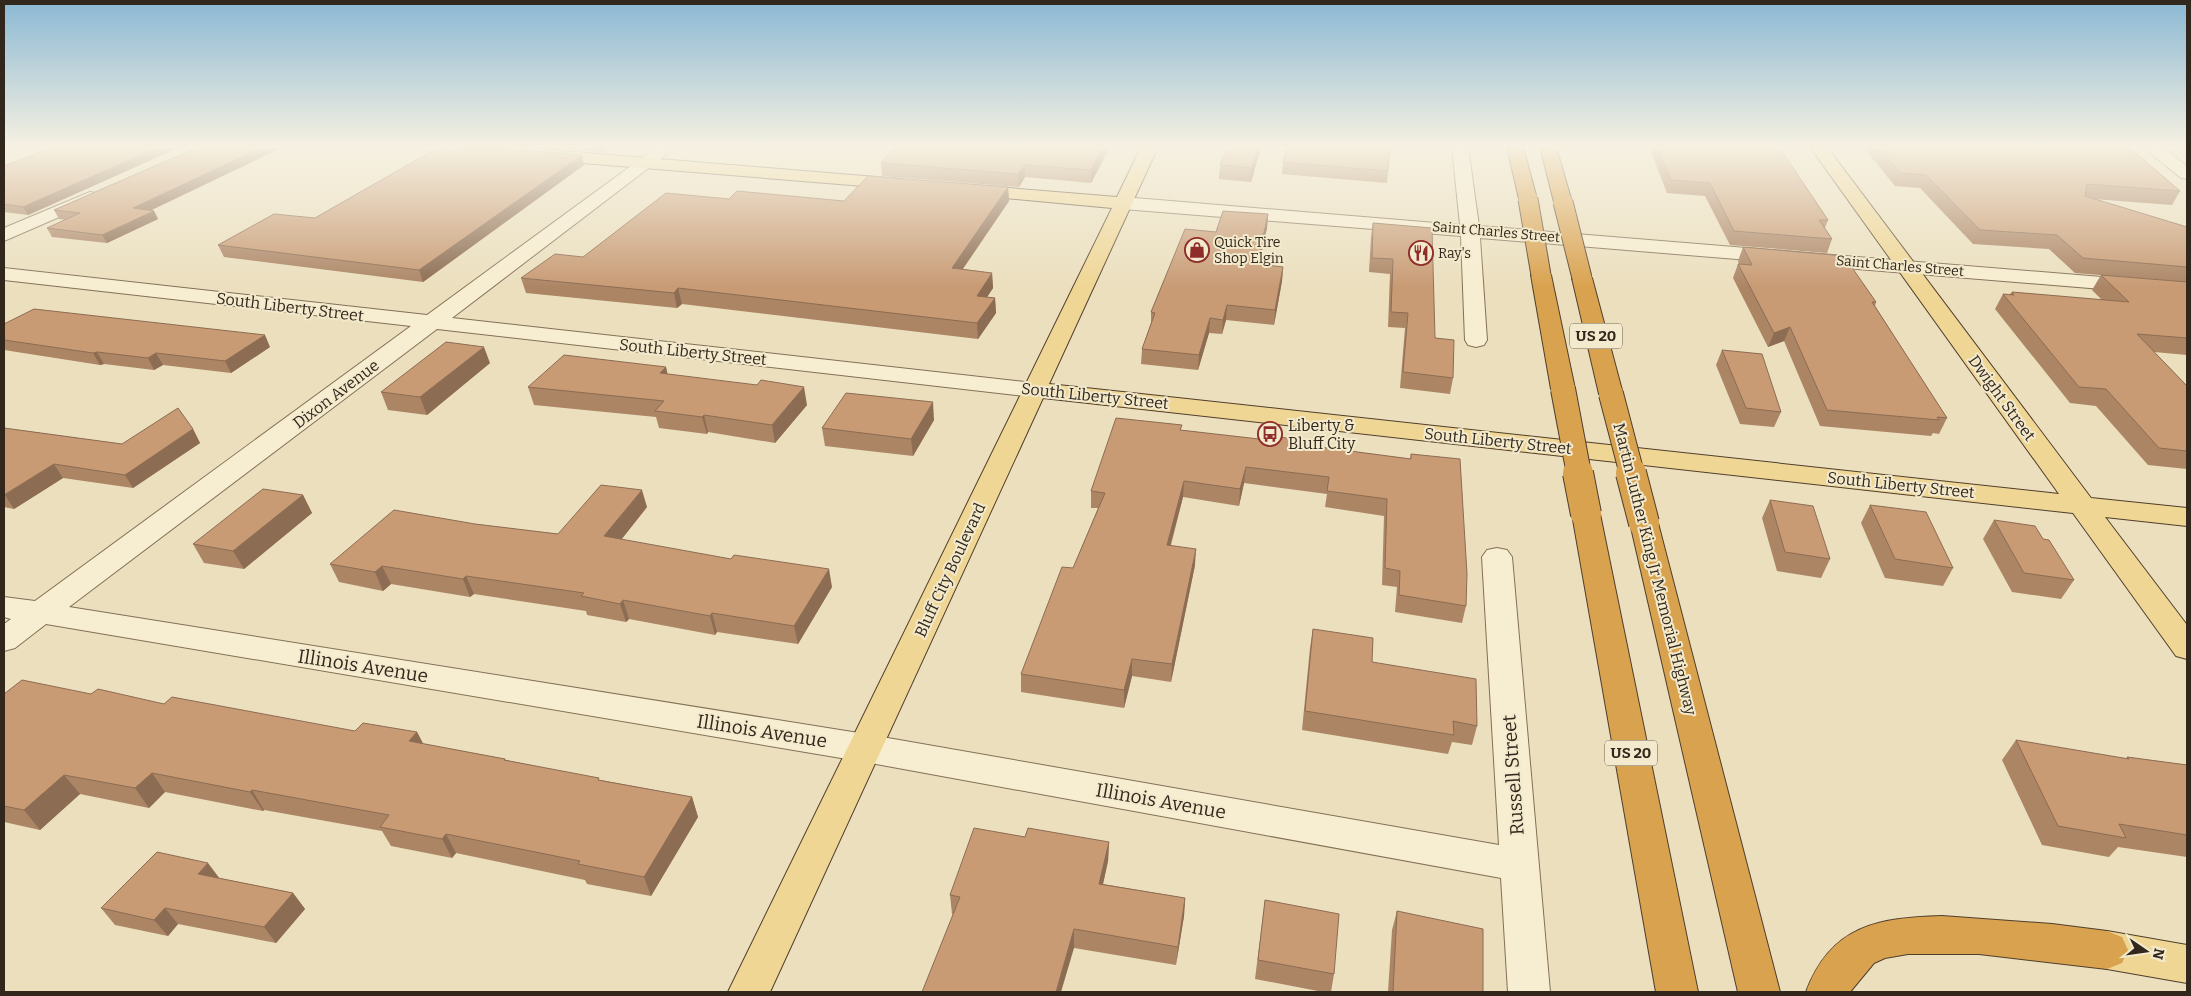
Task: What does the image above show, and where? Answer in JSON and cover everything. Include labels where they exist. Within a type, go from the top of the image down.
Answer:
[{"type":"highway","name":"US 20","points":[[1527,193],[1677,992]]},
{"type":"highway","name":"Martin Luther King Jr Memorial Highway","points":[[1561,193],[1759,992]]},
{"type":"highway","points":[[1827,992],[1831,983],[1859,950],[1886,938],[1946,933],[2107,950]]},
{"type":"main road","name":"Saint Charles Street","points":[[1009,193],[1123,203]]},
{"type":"main road","name":"Bluff City Boulevard","points":[[749,992],[1128,193]]},
{"type":"main road","name":"Dwight Street","points":[[1852,193],[2187,648]]},
{"type":"main road","name":"South Liberty Street","points":[[1034,390],[2187,517]]},
{"type":"main road","points":[[2107,950],[2187,964]]},
{"type":"street","points":[[4,236],[97,193]]},
{"type":"street","name":"Dixon Avenue","points":[[4,640],[605,193]]},
{"type":"street","points":[[1466,193],[1470,230],[1476,340]]},
{"type":"street","name":"Saint Charles Street","points":[[1123,203],[2187,290]]},
{"type":"street","name":"South Liberty Street","points":[[4,274],[1034,390]]},
{"type":"street","name":"Russell Street","points":[[1497,557],[1529,992]]},
{"type":"street","name":"Illinois Avenue","points":[[4,607],[865,748],[1520,865]]},
{"type":"building","points":[[4,193],[54,193],[23,207],[4,204]]},
{"type":"building","points":[[92,193],[164,193],[133,208],[154,211],[102,235],[47,228],[80,213],[54,210]]},
{"type":"building","points":[[358,193],[527,193],[419,270],[218,245],[274,214],[315,218]]},
{"type":"building","points":[[665,193],[729,199],[735,193],[764,193],[844,201],[851,193],[1004,193],[952,268],[992,273],[977,296],[995,298],[977,323],[678,288],[674,293],[521,278],[555,254],[583,257]]},
{"type":"building","points":[[1715,193],[1810,193],[1828,220],[1819,220],[1832,239],[1734,231]]},
{"type":"building","points":[[1944,193],[2085,193],[2085,196],[2187,227],[2187,267],[2083,258],[2057,235],[1980,230]]},
{"type":"building","points":[[1223,211],[1268,214],[1257,264],[1283,267],[1275,310],[1227,305],[1223,320],[1210,318],[1199,355],[1142,349],[1155,313],[1151,312],[1185,229],[1216,232]]},
{"type":"building","points":[[1373,223],[1432,228],[1435,338],[1454,340],[1453,378],[1403,372],[1408,313],[1391,312],[1393,259],[1372,258]]},
{"type":"building","points":[[1743,247],[1844,256],[1876,302],[1872,302],[1947,418],[1937,417],[1939,420],[1827,410],[1790,327],[1774,333],[1738,264],[1752,265]]},
{"type":"building","points":[[2101,275],[2187,282],[2187,338],[2137,334],[2187,386],[2187,451],[2159,448],[2106,389],[2079,387],[2003,294],[2014,295],[2012,292],[2129,302]]},
{"type":"building","points":[[34,309],[265,335],[225,361],[156,353],[148,358],[93,353],[4,340],[4,324]]},
{"type":"building","points":[[446,342],[484,347],[420,397],[381,392]]},
{"type":"building","points":[[1722,350],[1762,354],[1781,412],[1746,408]]},
{"type":"building","points":[[564,355],[666,367],[660,373],[757,385],[761,380],[804,387],[772,425],[704,415],[702,417],[655,411],[664,401],[528,387]]},
{"type":"building","points":[[846,393],[933,402],[911,439],[822,428]]},
{"type":"building","points":[[178,408],[193,429],[125,475],[54,464],[4,495],[4,428],[122,444]]},
{"type":"building","points":[[1116,418],[1182,425],[1180,430],[1259,439],[1260,435],[1304,440],[1304,445],[1411,459],[1411,454],[1460,459],[1467,574],[1466,606],[1399,595],[1400,571],[1385,568],[1387,499],[1327,491],[1329,477],[1246,467],[1240,489],[1184,481],[1167,545],[1196,549],[1172,664],[1132,659],[1124,690],[1021,674],[1062,567],[1073,568],[1105,493],[1091,491]]},
{"type":"building","points":[[601,485],[642,490],[604,536],[731,559],[734,555],[829,569],[794,626],[712,613],[710,616],[623,600],[620,604],[581,596],[584,593],[466,576],[463,579],[382,566],[375,572],[330,564],[394,510],[475,524],[558,534]]},
{"type":"building","points":[[263,489],[303,495],[233,551],[193,544]]},
{"type":"building","points":[[1770,500],[1813,506],[1830,559],[1785,552]]},
{"type":"building","points":[[1870,505],[1926,512],[1953,568],[1895,559]]},
{"type":"building","points":[[1994,520],[2035,526],[2043,539],[2049,540],[2074,580],[2024,573]]},
{"type":"building","points":[[1313,629],[1373,638],[1372,662],[1476,679],[1477,726],[1453,721],[1454,735],[1305,711]]},
{"type":"building","points":[[22,680],[91,694],[98,689],[164,704],[172,697],[355,731],[363,723],[417,732],[409,741],[599,778],[598,780],[692,797],[644,877],[578,864],[580,861],[446,834],[442,839],[380,827],[389,815],[252,790],[250,792],[152,773],[135,788],[64,775],[24,810],[4,806],[4,694]]},
{"type":"building","points":[[2016,740],[2129,759],[2127,757],[2187,765],[2187,835],[2119,824],[2126,838],[2058,826]]},
{"type":"building","points":[[974,828],[1025,837],[1028,828],[1109,842],[1099,884],[1185,898],[1178,947],[1074,929],[1056,992],[922,992],[960,897],[950,895]]},
{"type":"building","points":[[157,852],[208,863],[198,874],[293,893],[264,927],[165,908],[154,920],[101,908]]},
{"type":"building","points":[[1265,900],[1339,914],[1334,974],[1258,960]]},
{"type":"building","points":[[1397,911],[1483,929],[1483,992],[1393,992]]},
{"type":"place","name":"Quick Tire Shop Elgin","points":[[1197,250]]},
{"type":"place","name":"Ray's","points":[[1421,253]]},
{"type":"place","name":"Liberty & Bluff City","points":[[1270,434]]}]
